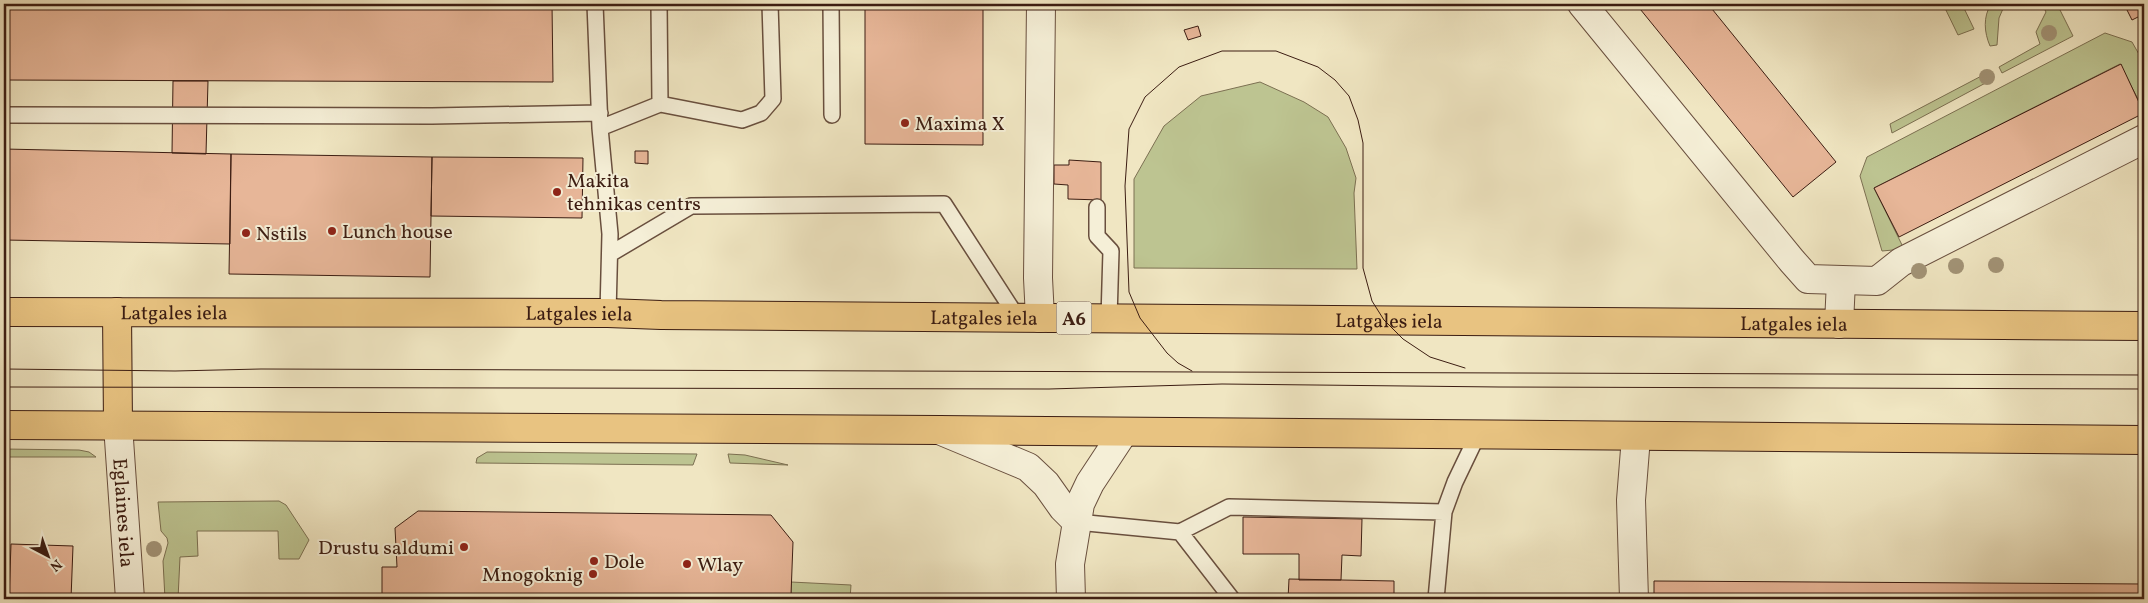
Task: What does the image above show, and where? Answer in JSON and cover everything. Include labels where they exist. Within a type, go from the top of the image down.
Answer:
[{"type":"highway","name":"Latgales iela","points":[[4,312],[608,313],[670,316],[2144,326]]},
{"type":"highway","points":[[116,312],[118,425]]},
{"type":"highway","points":[[4,426],[939,430],[2144,440]]},
{"type":"street","points":[[1029,318],[1038,272],[1041,4]]},
{"type":"street","points":[[1582,4],[1808,279],[1877,281],[1901,262],[2144,139]]},
{"type":"street","points":[[1839,324],[1841,281]]},
{"type":"street","name":"Eglaines iela","points":[[118,425],[130,599]]},
{"type":"street","points":[[939,430],[1028,467],[1046,484],[1063,508],[1077,522]]},
{"type":"street","points":[[1071,599],[1070,564],[1080,504],[1090,483],[1123,433]]},
{"type":"street","points":[[1634,599],[1631,500],[1636,437]]},
{"type":"lane","points":[[595,4],[600,128],[610,234],[608,313]]},
{"type":"lane","points":[[659,4],[660,104]]},
{"type":"lane","points":[[600,128],[660,104],[742,120],[761,113],[774,99],[770,4]]},
{"type":"lane","points":[[831,4],[832,115]]},
{"type":"lane","points":[[4,115],[432,116],[600,112]]},
{"type":"lane","points":[[610,254],[691,206],[944,204],[1029,318]]},
{"type":"lane","points":[[1097,207],[1097,236],[1111,251],[1109,318]]},
{"type":"lane","points":[[1436,599],[1444,512],[1455,482],[1478,434]]},
{"type":"lane","points":[[1077,522],[1180,532],[1229,507],[1444,512]]},
{"type":"lane","points":[[1180,532],[1232,599]]},
{"type":"green space","points":[[1943,4],[1962,4],[1974,29],[1958,35]]},
{"type":"green space","points":[[1991,4],[2005,4],[1999,18],[1997,45],[1990,46],[1985,25],[1988,9]]},
{"type":"green space","points":[[2042,4],[2057,4],[2073,36],[2002,73],[1999,67],[2040,44],[2036,32],[2046,12]]},
{"type":"green space","points":[[2105,33],[2132,42],[2144,63],[2144,111],[2120,64],[1874,188],[1904,249],[1882,251],[1860,176],[1867,157]]},
{"type":"green space","points":[[1989,72],[1993,79],[1892,133],[1890,124]]},
{"type":"green space","points":[[1260,82],[1304,102],[1328,117],[1346,148],[1356,178],[1354,193],[1357,269],[1134,268],[1134,179],[1164,126],[1201,96]]},
{"type":"green space","points":[[4,449],[79,450],[89,452],[96,457],[4,457]]},
{"type":"green space","points":[[487,452],[697,454],[693,465],[476,463],[477,458]]},
{"type":"green space","points":[[728,454],[745,455],[788,465],[730,463]]},
{"type":"green space","points":[[279,501],[286,505],[309,540],[299,559],[279,559],[278,531],[197,531],[198,556],[180,557],[178,599],[165,599],[163,561],[168,543],[167,538],[161,531],[158,502]]},
{"type":"green space","points":[[791,582],[851,585],[850,599],[823,599],[823,596],[791,595]]},
{"type":"building","points":[[4,4],[552,4],[553,82],[4,80]]},
{"type":"building","points":[[865,4],[983,4],[983,145],[865,144]]},
{"type":"building","points":[[1636,4],[1708,4],[1836,162],[1793,197]]},
{"type":"building","points":[[2124,4],[2144,4],[2144,14],[2132,20]]},
{"type":"building","points":[[1198,26],[1201,36],[1188,40],[1184,30]]},
{"type":"building","points":[[2121,64],[2144,113],[1899,237],[1874,188]]},
{"type":"building","points":[[173,81],[208,81],[206,154],[172,153]]},
{"type":"building","points":[[4,149],[231,154],[230,244],[4,240]]},
{"type":"building","points":[[635,151],[648,151],[648,164],[635,163]]},
{"type":"building","points":[[231,154],[432,157],[430,277],[229,274]]},
{"type":"building","points":[[432,157],[583,158],[582,218],[431,216]]},
{"type":"building","points":[[1069,160],[1101,162],[1101,200],[1068,199],[1068,185],[1054,184],[1054,165],[1069,165]]},
{"type":"building","name":"Dole","points":[[418,511],[771,515],[793,542],[791,595],[823,596],[823,599],[413,599],[413,597],[382,595],[382,567],[397,567],[395,528]]},
{"type":"building","points":[[1243,517],[1362,519],[1361,556],[1342,555],[1341,580],[1299,580],[1299,554],[1243,554]]},
{"type":"building","points":[[11,544],[73,546],[71,599],[9,599]]},
{"type":"building","points":[[1289,579],[1394,581],[1394,599],[1288,599]]},
{"type":"building","points":[[1654,581],[2144,584],[2144,599],[1654,599]]},
{"type":"tram line","points":[[1192,371],[1178,363],[1167,353],[1140,318],[1129,292],[1125,186],[1129,129],[1145,97],[1179,67],[1222,51],[1276,51],[1318,67],[1335,80],[1349,96],[1358,120],[1363,143],[1363,268],[1372,301],[1384,320],[1403,339],[1430,357],[1465,368]]},
{"type":"tram line","points":[[4,369],[175,371],[261,369],[2144,375]]},
{"type":"tram line","points":[[4,387],[1049,389],[1222,384],[2144,389]]},
{"type":"place","name":"Maxima X","points":[[905,123]]},
{"type":"place","name":"Makita tehnikas centrs","points":[[557,192]]},
{"type":"place","name":"Lunch house","points":[[332,231]]},
{"type":"place","name":"Nstils","points":[[246,233]]},
{"type":"place","name":"Drustu saldumi","points":[[464,547]]},
{"type":"place","name":"Dole","points":[[594,561]]},
{"type":"place","name":"Wlay","points":[[687,564]]},
{"type":"place","name":"Mnogoknig","points":[[593,574]]}]
